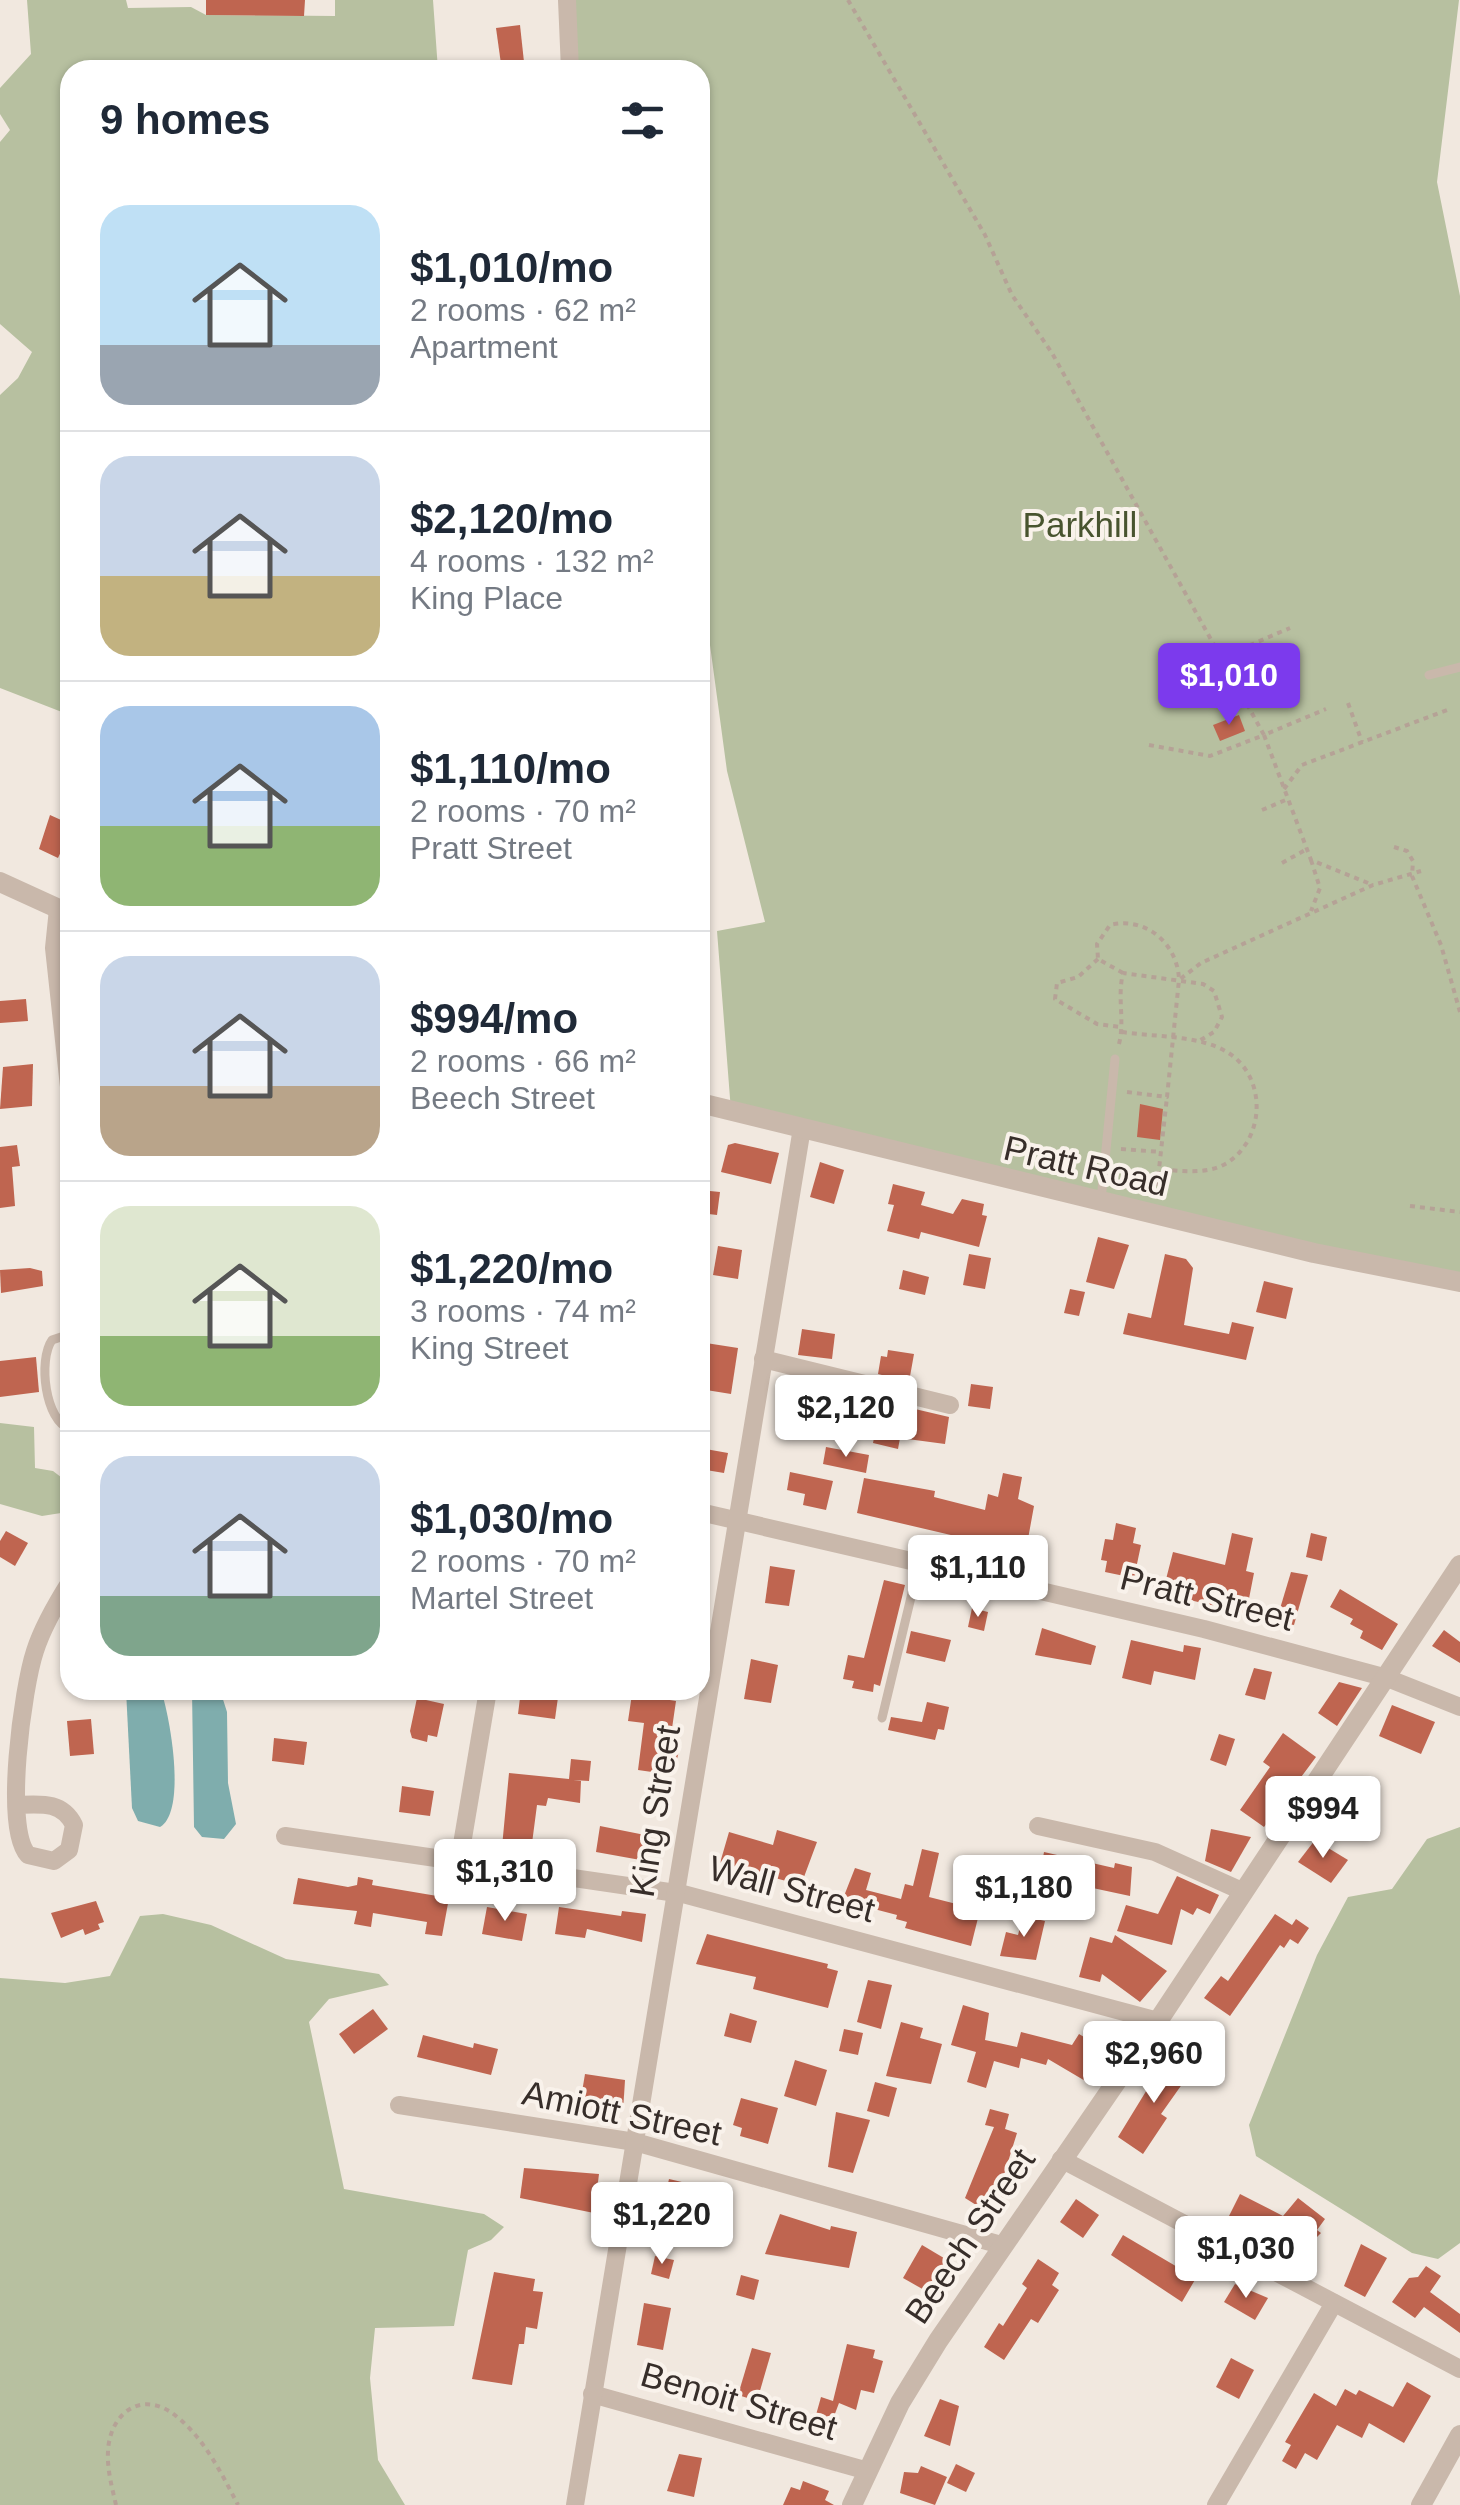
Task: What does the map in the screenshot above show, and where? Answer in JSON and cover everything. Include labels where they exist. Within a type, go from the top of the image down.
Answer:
[{"type":"street","points":[[567,0],[570,60]]},
{"type":"street","points":[[0,882],[60,909]]},
{"type":"street","points":[[60,926],[54,948],[60,1004]]},
{"type":"street","name":"Pratt Road","points":[[710,1105],[1101,1203],[1460,1282]]},
{"type":"street","name":"King Street","points":[[710,1674],[802,1128]]},
{"type":"street","points":[[763,1359],[950,1405]]},
{"type":"street","name":"Pratt Street","points":[[710,1514],[920,1561],[1387,1678],[1460,1707]]},
{"type":"street","name":"Beech Street","points":[[852,2505],[907,2390],[1001,2246],[1158,2021],[1460,1565]]},
{"type":"street","points":[[17,1804],[29,1672],[45,1625],[60,1599]]},
{"type":"street","points":[[459,1862],[486,1700]]},
{"type":"street","name":"King Street","points":[[575,2505],[706,1700]]},
{"type":"street","points":[[1038,1826],[1156,1852],[1244,1892]]},
{"type":"street","name":"Wall Street","points":[[285,1836],[675,1893],[1158,2021]]},
{"type":"street","name":"Amiott Street","points":[[399,2105],[635,2142],[1001,2246]]},
{"type":"street","points":[[1060,2160],[1460,2369]]},
{"type":"street","points":[[1216,2505],[1334,2303]]},
{"type":"street","name":"Benoit Street","points":[[592,2394],[868,2471]]},
{"type":"street","points":[[1421,2505],[1460,2435]]},
{"type":"lane","points":[[1429,675],[1460,667]]},
{"type":"lane","points":[[1101,1203],[1115,1059]]},
{"type":"lane","points":[[60,1337],[52,1340],[46,1356],[52,1414],[60,1421]]},
{"type":"lane","points":[[882,1718],[920,1561]]},
{"type":"path","points":[[848,0],[1264,734],[1320,888],[1311,912]]},
{"type":"path","points":[[1222,657],[1290,628]]},
{"type":"path","points":[[1348,703],[1362,742]]},
{"type":"path","points":[[1150,745],[1210,756],[1326,710]]},
{"type":"path","points":[[1284,790],[1302,765],[1447,710]]},
{"type":"path","points":[[1262,810],[1288,799]]},
{"type":"path","points":[[1405,842],[1406,851]]},
{"type":"path","points":[[1394,846],[1406,851],[1413,860],[1412,876],[1440,945],[1460,1012]]},
{"type":"path","points":[[1282,863],[1307,849]]},
{"type":"path","points":[[1310,860],[1373,885]]},
{"type":"path","points":[[1179,980],[1212,955],[1373,885],[1421,871]]},
{"type":"path","points":[[1098,959],[1097,944],[1104,930],[1131,923],[1152,931],[1170,949],[1179,980],[1154,1215]]},
{"type":"path","points":[[1098,959],[1123,973],[1209,987],[1222,1006],[1218,1027],[1196,1042]]},
{"type":"path","points":[[1098,959],[1078,978],[1057,984],[1055,999],[1097,1024],[1226,1050],[1250,1076],[1258,1107],[1254,1128],[1236,1155],[1216,1168],[1159,1169]]},
{"type":"path","points":[[1115,1059],[1122,1029],[1118,996],[1123,973]]},
{"type":"path","points":[[1112,1089],[1166,1097]]},
{"type":"path","points":[[1106,1147],[1161,1152]]},
{"type":"path","points":[[1410,1206],[1460,1212]]},
{"type":"path","points":[[116,2505],[109,2473],[110,2434],[119,2417],[132,2405],[146,2402],[176,2416],[208,2452],[238,2505]]},
{"type":"green space","points":[[27,0],[126,0],[128,8],[191,7],[206,15],[335,16],[335,0],[433,0],[437,60],[60,60],[60,711],[0,688],[0,395],[18,378],[32,352],[0,324],[0,142],[10,130],[0,114],[0,88],[31,54]]},
{"type":"green space","name":"Parkhill","points":[[568,0],[1459,0],[1437,182],[1460,296],[1460,1282],[731,1111],[717,931],[765,922],[727,771],[710,645],[710,60],[571,60]]},
{"type":"green space","points":[[0,1423],[34,1427],[35,1468],[60,1476],[60,1513],[42,1516],[0,1504]]},
{"type":"green space","points":[[1460,1827],[1460,2243],[1438,2259],[1412,2253],[1256,2156],[1249,2125],[1317,1955],[1348,1897],[1392,1889],[1427,1839]]},
{"type":"green space","points":[[163,1914],[211,1925],[286,1959],[379,1974],[389,1985],[329,1999],[309,2022],[344,2189],[484,2214],[504,2227],[491,2240],[468,2250],[454,2326],[375,2328],[370,2378],[378,2460],[405,2505],[0,2505],[0,1978],[65,1983],[110,1976],[140,1916]]},
{"type":"water","points":[[127,1700],[163,1700],[172,1741],[173,1803],[160,1827],[138,1821],[132,1808]]},
{"type":"water","points":[[192,1700],[223,1700],[227,1712],[228,1783],[236,1824],[224,1839],[202,1837],[194,1827]]},
{"type":"building","points":[[206,0],[305,0],[304,16],[206,15]]},
{"type":"building","points":[[520,25],[524,60],[500,60],[496,28]]},
{"type":"building","points":[[1239,715],[1245,731],[1220,741],[1213,725]]},
{"type":"building","points":[[50,815],[60,820],[58,858],[39,849]]},
{"type":"building","points":[[26,999],[28,1021],[0,1023],[0,1001]]},
{"type":"building","points":[[33,1064],[32,1106],[0,1109],[3,1067]]},
{"type":"building","points":[[1140,1104],[1163,1109],[1160,1140],[1137,1137]]},
{"type":"building","points":[[735,1143],[779,1153],[771,1184],[721,1172],[728,1145]]},
{"type":"building","points":[[17,1145],[20,1166],[12,1167],[15,1206],[0,1208],[0,1147]]},
{"type":"building","points":[[820,1162],[844,1170],[834,1204],[810,1197]]},
{"type":"building","points":[[893,1184],[925,1192],[921,1205],[953,1214],[962,1199],[984,1204],[982,1215],[987,1216],[979,1247],[921,1232],[919,1239],[887,1231],[894,1205],[888,1204]]},
{"type":"building","points":[[710,1191],[720,1192],[717,1215],[710,1214]]},
{"type":"building","points":[[1098,1237],[1129,1245],[1114,1289],[1086,1282]]},
{"type":"building","points":[[718,1246],[742,1250],[738,1279],[713,1275]]},
{"type":"building","points":[[969,1254],[991,1258],[985,1289],[963,1285]]},
{"type":"building","points":[[1165,1254],[1186,1259],[1193,1268],[1184,1325],[1229,1334],[1232,1322],[1254,1327],[1246,1360],[1123,1334],[1128,1313],[1151,1318]]},
{"type":"building","points":[[0,1270],[42,1271],[43,1286],[1,1293]]},
{"type":"building","points":[[903,1270],[929,1277],[925,1295],[899,1289]]},
{"type":"building","points":[[1264,1281],[1293,1288],[1286,1319],[1256,1312]]},
{"type":"building","points":[[1070,1289],[1085,1292],[1079,1316],[1064,1313]]},
{"type":"building","points":[[802,1329],[835,1334],[832,1359],[798,1355]]},
{"type":"building","points":[[710,1344],[738,1348],[731,1394],[710,1391]]},
{"type":"building","points":[[888,1350],[914,1354],[909,1382],[878,1374],[881,1356],[887,1357]]},
{"type":"building","points":[[36,1357],[39,1392],[0,1397],[0,1361]]},
{"type":"building","points":[[971,1384],[993,1387],[990,1409],[968,1406]]},
{"type":"building","points":[[881,1401],[949,1417],[945,1444],[900,1438],[898,1449],[873,1443]]},
{"type":"building","points":[[826,1447],[869,1455],[866,1473],[823,1464]]},
{"type":"building","points":[[710,1450],[728,1453],[724,1473],[710,1471]]},
{"type":"building","points":[[790,1472],[833,1481],[826,1510],[803,1505],[805,1494],[787,1490]]},
{"type":"building","points":[[1003,1473],[1022,1477],[1018,1499],[1034,1506],[1028,1539],[1021,1537],[1019,1551],[857,1513],[864,1478],[935,1491],[934,1497],[985,1510],[988,1494],[998,1497]]},
{"type":"building","points":[[1116,1523],[1136,1528],[1133,1543],[1141,1545],[1134,1578],[1105,1572],[1107,1561],[1101,1560],[1105,1539],[1113,1540]]},
{"type":"building","points":[[6,1531],[28,1543],[15,1566],[0,1557],[0,1541]]},
{"type":"building","points":[[1232,1533],[1253,1538],[1246,1571],[1254,1573],[1246,1614],[1170,1595],[1171,1589],[1164,1587],[1173,1552],[1225,1565]]},
{"type":"building","points":[[1311,1533],[1327,1537],[1322,1561],[1306,1557]]},
{"type":"building","points":[[770,1566],[795,1570],[789,1606],[765,1603]]},
{"type":"building","points":[[1291,1572],[1308,1575],[1294,1625],[1276,1622]]},
{"type":"building","points":[[884,1580],[905,1585],[880,1686],[874,1684],[873,1692],[852,1688],[854,1681],[843,1679],[848,1655],[864,1658]]},
{"type":"building","points":[[1340,1589],[1398,1624],[1382,1650],[1360,1638],[1363,1631],[1350,1624],[1353,1619],[1330,1607]]},
{"type":"building","points":[[972,1608],[988,1612],[984,1631],[968,1627]]},
{"type":"building","points":[[1042,1628],[1096,1646],[1091,1665],[1035,1655]]},
{"type":"building","points":[[1444,1630],[1460,1642],[1460,1663],[1432,1646]]},
{"type":"building","points":[[911,1631],[951,1640],[945,1662],[906,1653]]},
{"type":"building","points":[[1131,1640],[1183,1652],[1184,1645],[1201,1648],[1195,1680],[1154,1671],[1151,1685],[1122,1678]]},
{"type":"building","points":[[751,1659],[778,1665],[771,1703],[744,1699]]},
{"type":"building","points":[[1254,1668],[1272,1672],[1265,1700],[1245,1695]]},
{"type":"building","points":[[1339,1682],[1362,1688],[1337,1726],[1318,1713]]},
{"type":"building","points":[[417,1700],[444,1704],[437,1737],[428,1735],[427,1742],[412,1738]]},
{"type":"building","points":[[520,1700],[558,1700],[555,1719],[518,1714]]},
{"type":"building","points":[[631,1700],[676,1701],[670,1742],[681,1743],[673,1775],[638,1770],[644,1723],[628,1721]]},
{"type":"building","points":[[927,1702],[949,1707],[944,1730],[938,1729],[935,1740],[888,1730],[891,1717],[922,1722]]},
{"type":"building","points":[[1392,1705],[1435,1722],[1421,1754],[1379,1736]]},
{"type":"building","points":[[91,1719],[94,1754],[70,1756],[67,1721]]},
{"type":"building","points":[[1283,1733],[1316,1757],[1264,1827],[1240,1810],[1270,1767],[1263,1762]]},
{"type":"building","points":[[1219,1734],[1235,1739],[1226,1766],[1210,1760]]},
{"type":"building","points":[[274,1738],[307,1742],[304,1765],[272,1761]]},
{"type":"building","points":[[571,1759],[591,1761],[589,1781],[573,1780],[581,1781],[580,1803],[548,1798],[546,1806],[537,1805],[531,1851],[502,1847],[509,1773],[569,1779]]},
{"type":"building","points":[[402,1786],[434,1791],[430,1816],[399,1812]]},
{"type":"building","points":[[600,1826],[650,1836],[646,1861],[596,1852]]},
{"type":"building","points":[[1211,1829],[1251,1837],[1231,1872],[1205,1861]]},
{"type":"building","points":[[777,1830],[817,1842],[801,1885],[720,1863],[729,1832],[773,1845]]},
{"type":"building","points":[[1315,1840],[1348,1860],[1331,1883],[1298,1862]]},
{"type":"building","points":[[922,1849],[939,1853],[929,1897],[980,1910],[971,1946],[905,1928],[907,1922],[896,1919],[897,1915],[855,1904],[856,1899],[844,1896],[855,1868],[871,1873],[866,1890],[901,1899],[905,1884],[913,1886]]},
{"type":"building","points":[[1044,1852],[1114,1868],[1115,1863],[1132,1867],[1130,1896],[1060,1881],[1052,1913],[1034,1908]]},
{"type":"building","points":[[1177,1876],[1219,1895],[1210,1914],[1197,1908],[1193,1915],[1181,1909],[1172,1945],[1117,1931],[1126,1905],[1158,1914]]},
{"type":"building","points":[[358,1877],[373,1880],[372,1885],[449,1898],[442,1936],[425,1934],[427,1922],[373,1913],[371,1927],[354,1924],[357,1911],[293,1904],[298,1878],[348,1887],[357,1885]]},
{"type":"building","points":[[96,1901],[104,1922],[98,1924],[100,1929],[85,1935],[83,1929],[61,1938],[51,1913]]},
{"type":"building","points":[[487,1907],[527,1914],[522,1941],[482,1934]]},
{"type":"building","points":[[559,1907],[621,1916],[622,1911],[646,1914],[642,1942],[587,1929],[585,1938],[555,1934]]},
{"type":"building","points":[[1275,1914],[1292,1925],[1296,1919],[1309,1928],[1298,1944],[1290,1939],[1284,1948],[1280,1945],[1230,2016],[1204,1998],[1221,1976],[1228,1981]]},
{"type":"building","points":[[1023,1916],[1045,1921],[1036,1960],[1000,1956],[1006,1932],[1018,1935]]},
{"type":"building","points":[[707,1934],[828,1964],[827,1968],[838,1971],[828,2008],[753,1989],[756,1977],[696,1964]]},
{"type":"building","points":[[1115,1935],[1167,1971],[1140,2002],[1102,1974],[1100,1982],[1079,1977],[1090,1937],[1112,1943]]},
{"type":"building","points":[[868,1980],[892,1985],[881,2029],[857,2022]]},
{"type":"building","points":[[963,2005],[989,2013],[985,2040],[1017,2047],[1021,2032],[1072,2045],[1079,2034],[1106,2050],[1087,2082],[1048,2059],[1046,2065],[1021,2058],[1019,2068],[994,2061],[986,2088],[967,2082],[976,2052],[951,2045]]},
{"type":"building","points":[[373,2009],[388,2029],[354,2054],[339,2034]]},
{"type":"building","points":[[730,2013],[757,2021],[751,2043],[724,2036]]},
{"type":"building","points":[[901,2022],[923,2028],[920,2038],[942,2044],[931,2084],[886,2076]]},
{"type":"building","points":[[844,2029],[863,2033],[858,2055],[839,2051]]},
{"type":"building","points":[[423,2035],[473,2048],[474,2043],[498,2049],[491,2075],[417,2057]]},
{"type":"building","points":[[1167,2057],[1190,2073],[1161,2114],[1167,2118],[1143,2154],[1118,2137]]},
{"type":"building","points":[[795,2060],[827,2070],[816,2106],[784,2096]]},
{"type":"building","points":[[585,2074],[625,2080],[623,2111],[580,2104]]},
{"type":"building","points":[[875,2082],[897,2088],[889,2117],[867,2111]]},
{"type":"building","points":[[741,2098],[778,2108],[768,2144],[740,2136],[742,2128],[733,2125]]},
{"type":"building","points":[[990,2109],[1009,2114],[1005,2129],[1017,2133],[1003,2178],[1012,2184],[992,2215],[965,2198],[994,2127],[985,2125]]},
{"type":"building","points":[[836,2112],[870,2120],[853,2173],[828,2167]]},
{"type":"building","points":[[524,2168],[599,2174],[594,2213],[520,2198]]},
{"type":"building","points":[[669,2179],[699,2186],[692,2216],[688,2215],[686,2221],[668,2217],[670,2207],[663,2205]]},
{"type":"building","points":[[1240,2194],[1283,2216],[1298,2198],[1325,2219],[1317,2230],[1321,2233],[1291,2263],[1254,2233],[1251,2239],[1224,2226]]},
{"type":"building","points":[[1076,2199],[1099,2215],[1083,2238],[1060,2222]]},
{"type":"building","points":[[780,2214],[830,2230],[831,2226],[857,2232],[849,2268],[765,2254]]},
{"type":"building","points":[[1123,2235],[1196,2278],[1182,2302],[1111,2255]]},
{"type":"building","points":[[1361,2244],[1387,2258],[1365,2297],[1344,2286]]},
{"type":"building","points":[[922,2245],[959,2267],[940,2299],[903,2278]]},
{"type":"building","points":[[655,2256],[674,2260],[669,2279],[651,2274]]},
{"type":"building","points":[[1038,2259],[1059,2273],[1052,2285],[1059,2290],[1038,2323],[1031,2319],[1004,2360],[984,2347],[1027,2288],[1022,2284]]},
{"type":"building","points":[[1426,2266],[1441,2276],[1430,2292],[1460,2314],[1460,2333],[1424,2307],[1415,2318],[1392,2302],[1409,2278],[1418,2277]]},
{"type":"building","points":[[494,2272],[535,2279],[533,2291],[543,2292],[537,2329],[526,2327],[524,2344],[519,2344],[512,2385],[472,2379]]},
{"type":"building","points":[[741,2275],[759,2280],[754,2300],[736,2295]]},
{"type":"building","points":[[1235,2284],[1268,2298],[1255,2320],[1224,2302]]},
{"type":"building","points":[[644,2303],[671,2308],[663,2350],[637,2345]]},
{"type":"building","points":[[847,2344],[875,2350],[873,2358],[883,2361],[874,2393],[861,2390],[856,2410],[839,2403],[830,2427],[814,2422],[821,2397],[833,2401]]},
{"type":"building","points":[[752,2348],[771,2353],[757,2401],[738,2395]]},
{"type":"building","points":[[1231,2358],[1254,2370],[1239,2399],[1216,2387]]},
{"type":"building","points":[[1407,2382],[1431,2396],[1404,2443],[1369,2423],[1362,2438],[1337,2425],[1317,2460],[1305,2453],[1296,2469],[1282,2461],[1291,2445],[1285,2442],[1314,2393],[1336,2406],[1345,2389],[1356,2395],[1359,2390],[1393,2407]]},
{"type":"building","points":[[940,2399],[959,2406],[950,2446],[924,2436]]},
{"type":"building","points":[[679,2454],[702,2458],[694,2497],[667,2491]]},
{"type":"building","points":[[956,2464],[975,2473],[966,2492],[947,2483]]},
{"type":"building","points":[[921,2466],[947,2477],[935,2505],[900,2493],[904,2472],[918,2473]]},
{"type":"building","points":[[803,2481],[829,2491],[825,2500],[834,2505],[783,2505],[791,2487],[800,2490]]}]
